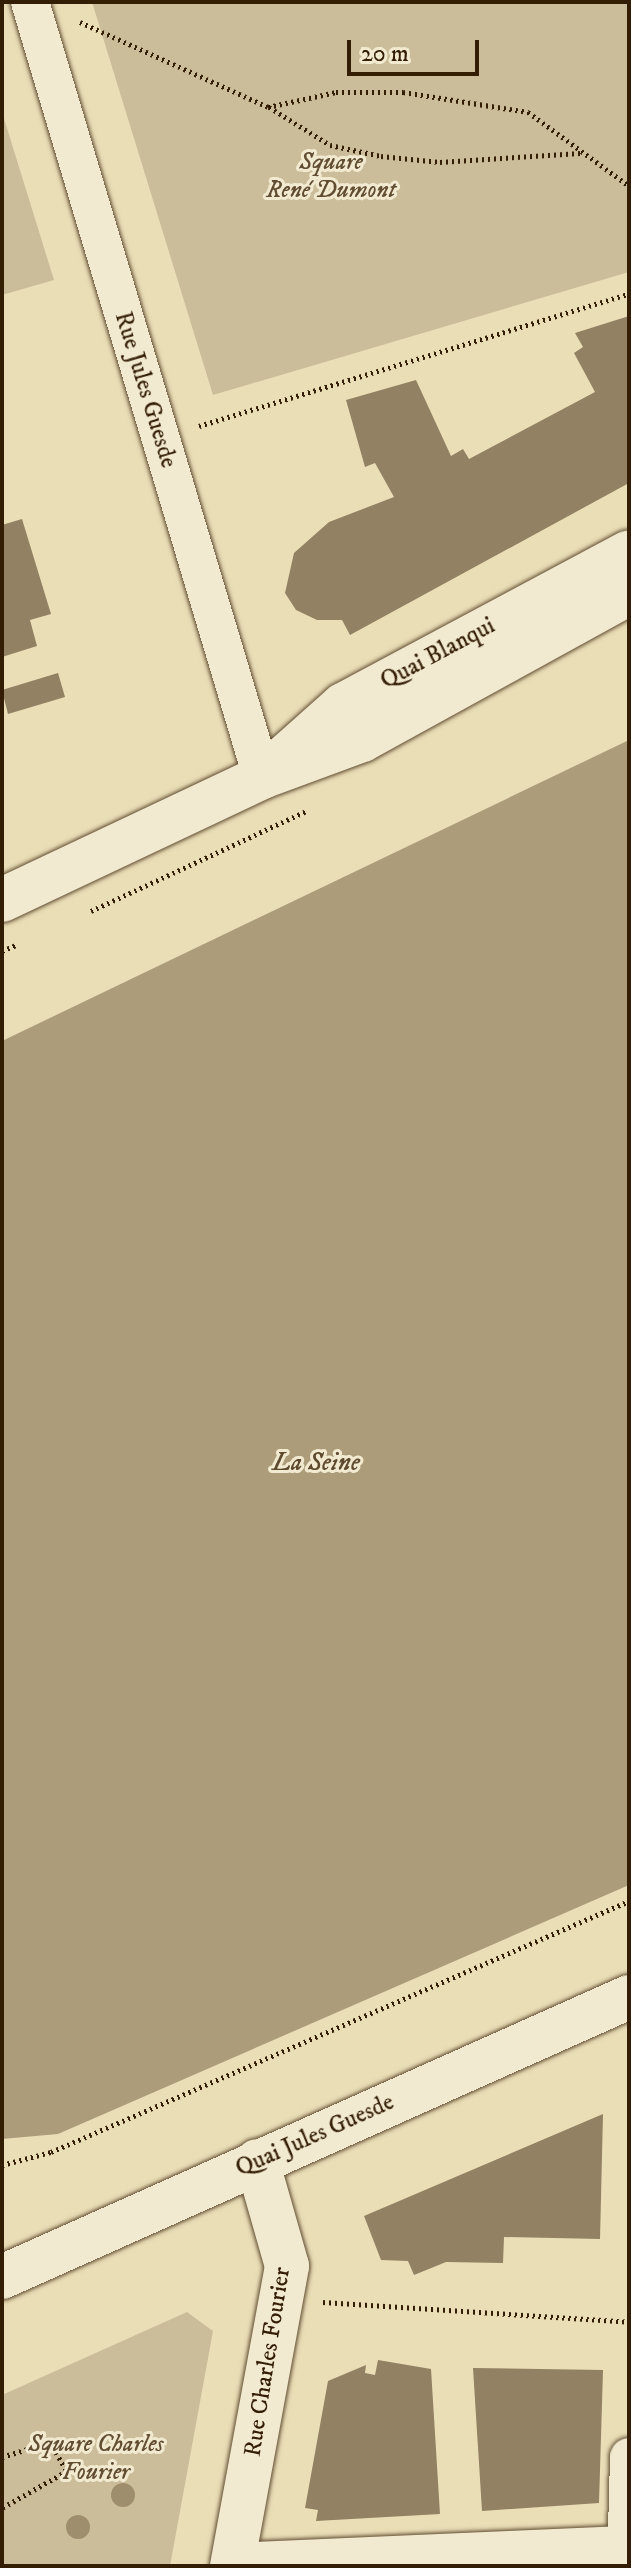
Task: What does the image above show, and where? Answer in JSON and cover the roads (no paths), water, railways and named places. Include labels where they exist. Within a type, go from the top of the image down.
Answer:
[{"type":"main road","name":"Quai Blanqui","points":[[262,777],[343,705],[629,552]]},
{"type":"main road","name":"Quai Blanqui","points":[[2,900],[262,777],[362,740],[629,593]]},
{"type":"main road","name":"Quai Jules Guesde","points":[[2,2277],[629,1997]]},
{"type":"main road","name":"Rue Charles Fourier","points":[[233,2564],[284,2299],[284,2241],[257,2161]]},
{"type":"street","name":"Rue Jules Guesde","points":[[30,2],[262,777]]},
{"type":"street","points":[[233,2564],[627,2552],[629,2457]]},
{"type":"water","name":"La Seine","points":[[629,740],[629,1885],[58,2134],[2,2139],[2,1041]]},
{"type":"park label","name":"Square René Dumont","points":[[331,177]]},
{"type":"park label","name":"Square Charles Fourier","points":[[96,2459]]}]
